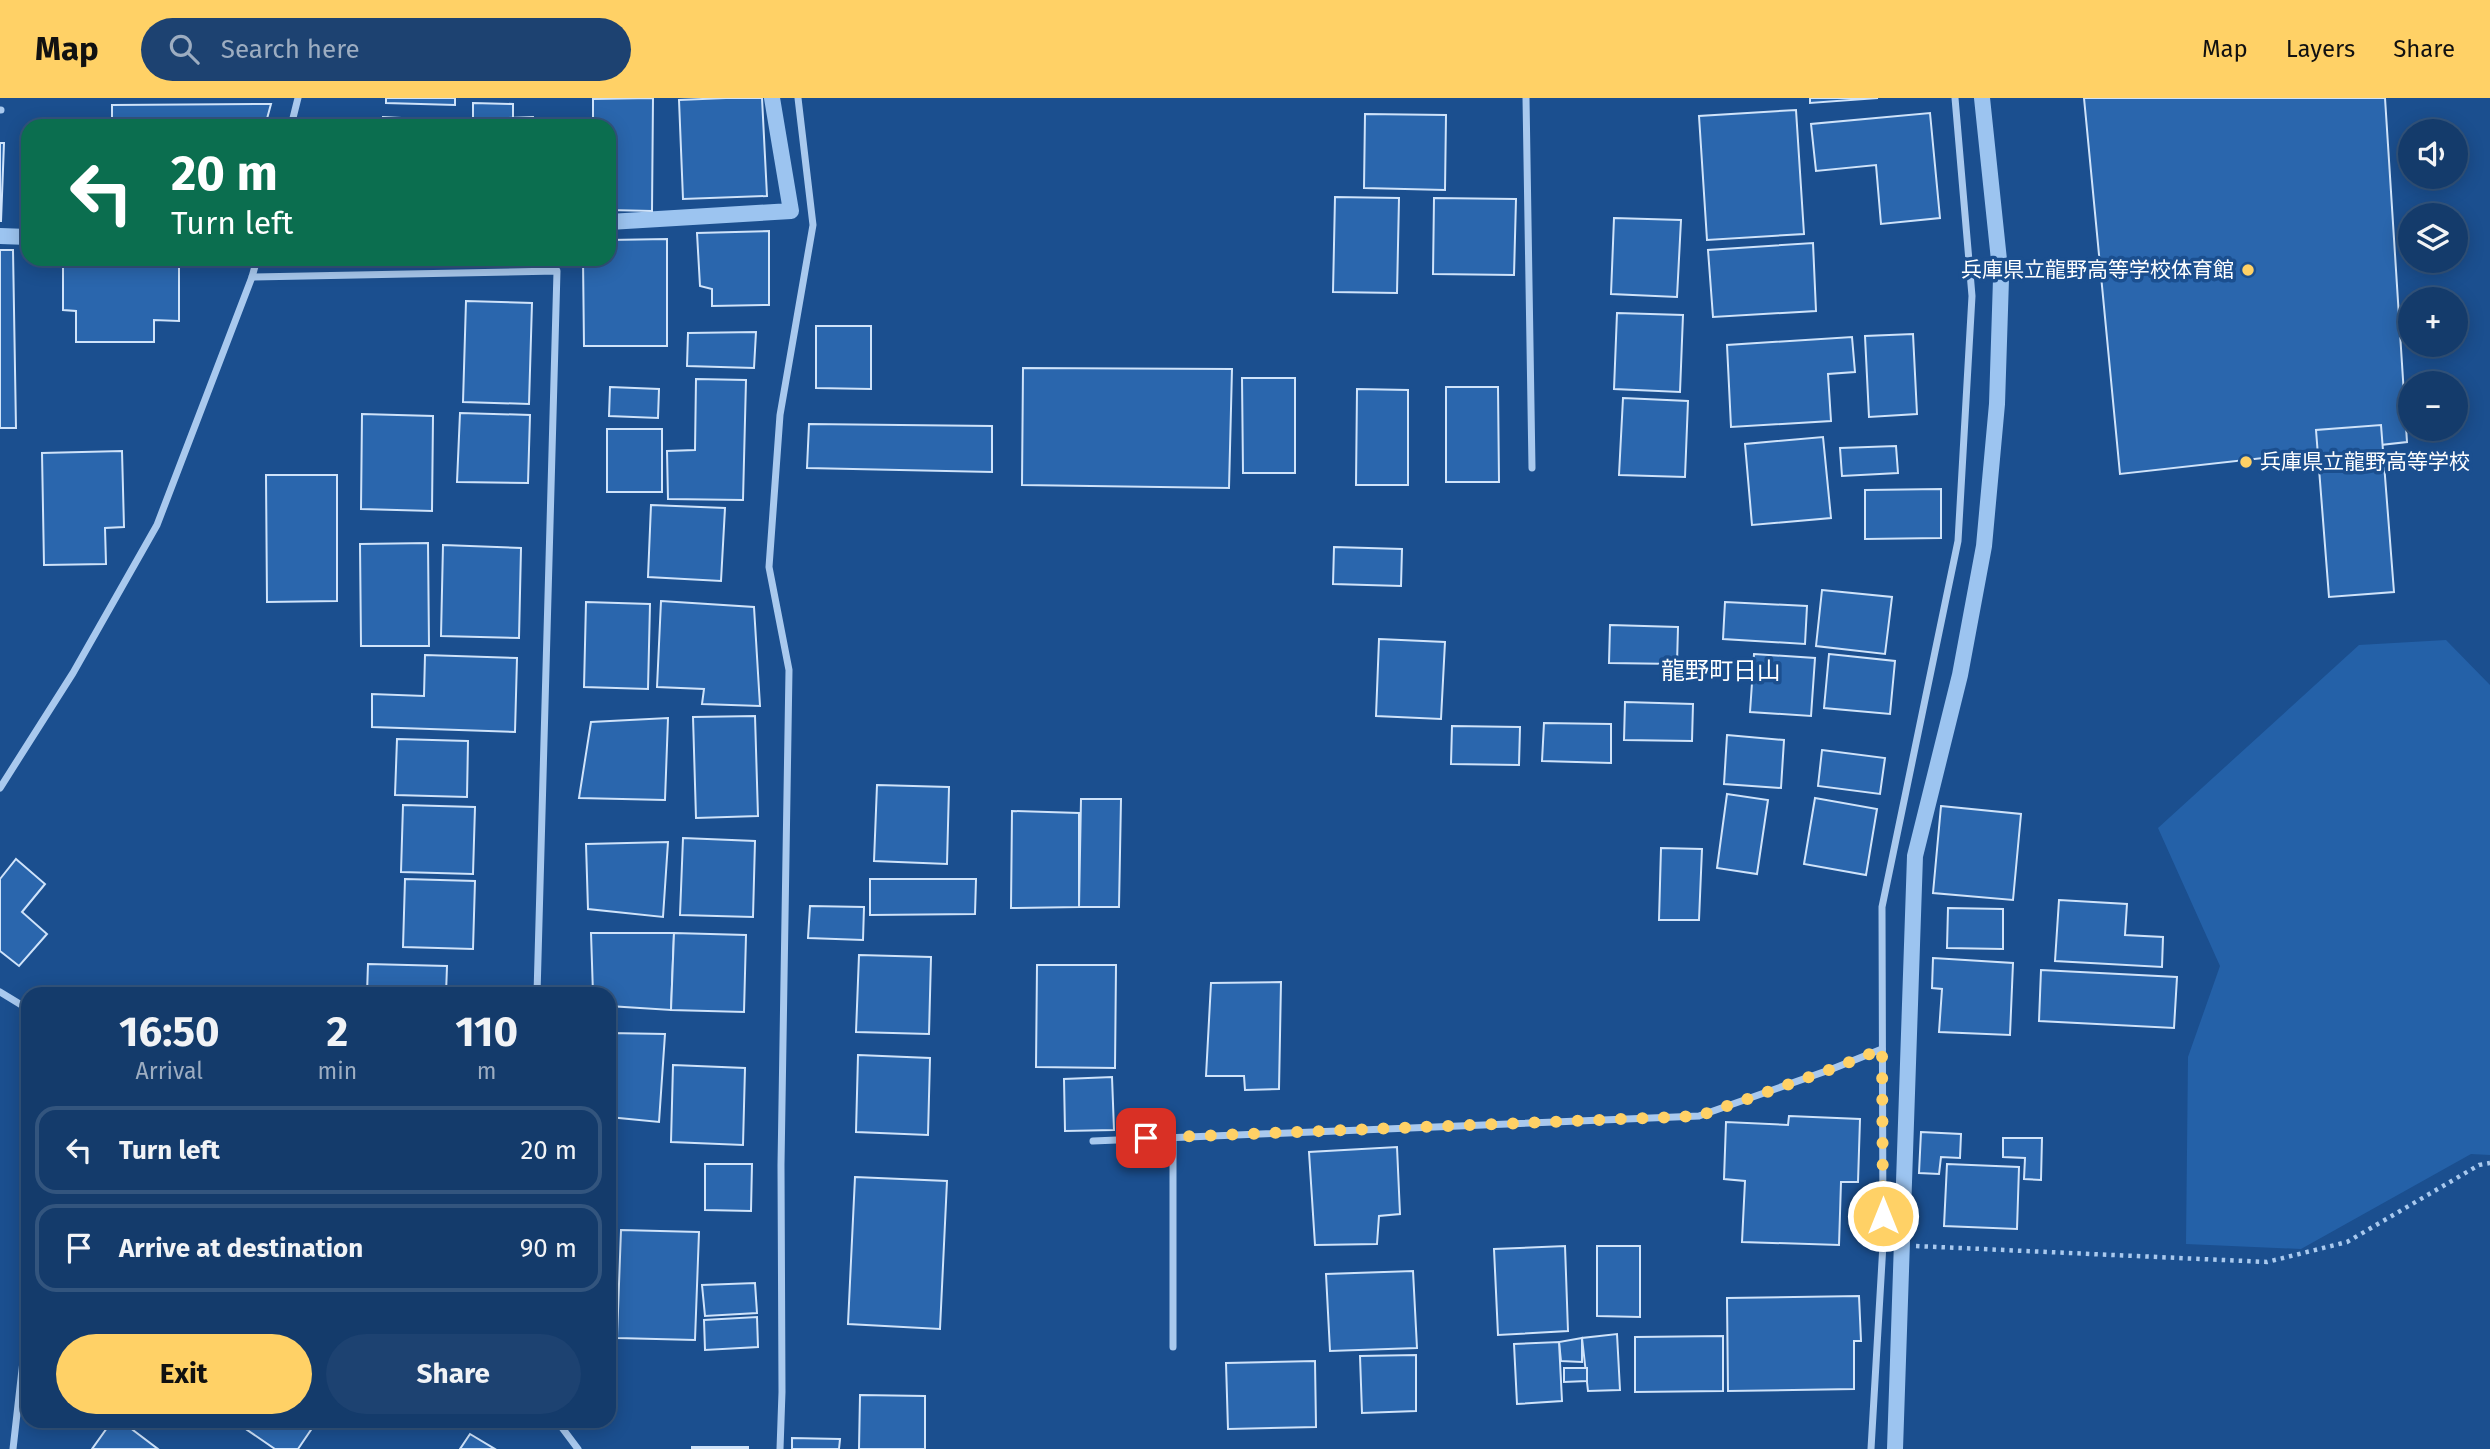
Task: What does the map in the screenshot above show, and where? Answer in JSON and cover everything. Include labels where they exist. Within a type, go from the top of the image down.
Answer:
[{"type":"street","points":[[293,119],[298,98]]},
{"type":"street","points":[[780,1449],[781,1165],[789,670],[769,567],[780,415],[813,225],[798,98]]},
{"type":"street","points":[[1526,98],[1532,468]]},
{"type":"street","points":[[1871,1449],[1883,1244],[1882,907],[1958,541],[1972,296],[1955,98]]},
{"type":"street","points":[[0,788],[74,673],[157,525],[255,266]]},
{"type":"street","points":[[252,277],[557,271],[537,987]]},
{"type":"street","points":[[0,992],[21,1005]]},
{"type":"street","points":[[1093,1141],[1699,1116],[1882,1049]]},
{"type":"street","points":[[1173,1137],[1173,1347]]},
{"type":"street","points":[[13,1449],[21,1379]]},
{"type":"street","points":[[562,1428],[578,1449]]},
{"type":"path","points":[[1883,1244],[2267,1262],[2347,1242],[2479,1165],[2490,1163]]},
{"type":"shaded area","points":[[2446,640],[2490,685],[2490,1155],[2471,1154],[2301,1249],[2186,1244],[2188,1057],[2220,966],[2158,828],[2359,645]]},
{"type":"building","points":[[386,98],[455,98],[455,105],[386,103]]},
{"type":"building","points":[[653,98],[652,211],[616,210],[616,119],[593,119],[593,99]]},
{"type":"building","points":[[762,98],[767,196],[683,199],[679,100]]},
{"type":"building","points":[[1810,98],[1878,98],[1810,103]]},
{"type":"building","name":"兵庫県立龍野高等学校体育館","points":[[2084,98],[2385,98],[2398,301],[2398,357],[2402,357],[2402,371],[2398,371],[2398,441],[2407,442],[2120,474]]},
{"type":"building","points":[[473,103],[513,104],[513,119],[473,118]]},
{"type":"building","points":[[271,104],[267,119],[112,119],[112,105]]},
{"type":"building","points":[[1796,110],[1804,234],[1707,240],[1699,116]]},
{"type":"building","points":[[1930,113],[1940,218],[1881,224],[1876,165],[1816,171],[1811,124]]},
{"type":"building","points":[[1365,114],[1446,115],[1445,190],[1364,188]]},
{"type":"building","points":[[383,117],[419,119],[383,119]]},
{"type":"building","points":[[533,117],[533,119],[488,119]]},
{"type":"building","points":[[0,143],[4,143],[1,221],[0,221]]},
{"type":"building","points":[[1335,197],[1399,198],[1397,293],[1333,292]]},
{"type":"building","points":[[1434,198],[1516,199],[1514,275],[1433,274]]},
{"type":"building","points":[[1614,218],[1681,220],[1677,297],[1611,294]]},
{"type":"building","points":[[769,231],[769,305],[712,306],[712,289],[700,286],[697,233]]},
{"type":"building","points":[[667,239],[667,346],[584,346],[583,266],[616,266],[616,240]]},
{"type":"building","points":[[1813,243],[1816,311],[1713,317],[1708,250]]},
{"type":"building","points":[[0,250],[13,250],[16,428],[0,428]]},
{"type":"building","points":[[63,266],[179,266],[179,321],[154,320],[154,342],[76,342],[76,311],[63,310]]},
{"type":"building","points":[[466,301],[532,303],[529,404],[463,402]]},
{"type":"building","points":[[1617,313],[1683,315],[1680,392],[1614,389]]},
{"type":"building","points":[[816,326],[871,326],[871,389],[816,388]]},
{"type":"building","points":[[756,332],[754,368],[687,366],[688,333]]},
{"type":"building","points":[[1913,334],[1917,414],[1869,417],[1865,336]]},
{"type":"building","points":[[1852,337],[1855,372],[1828,374],[1831,421],[1731,427],[1727,345]]},
{"type":"building","points":[[1023,368],[1232,369],[1229,488],[1022,485]]},
{"type":"building","points":[[1242,378],[1295,378],[1295,473],[1243,473]]},
{"type":"building","points":[[696,379],[746,380],[743,500],[668,499],[667,451],[695,450]]},
{"type":"building","points":[[610,387],[659,389],[658,418],[609,416]]},
{"type":"building","points":[[1446,387],[1498,387],[1499,482],[1446,482]]},
{"type":"building","points":[[1357,389],[1408,390],[1408,485],[1356,485]]},
{"type":"building","points":[[1623,398],[1688,401],[1685,477],[1619,475]]},
{"type":"building","points":[[460,413],[530,415],[528,483],[457,482]]},
{"type":"building","points":[[362,414],[433,416],[432,511],[361,509]]},
{"type":"building","points":[[809,424],[992,426],[992,472],[807,468]]},
{"type":"building","points":[[2381,425],[2394,592],[2329,597],[2316,430]]},
{"type":"building","points":[[607,429],[662,429],[662,492],[607,492]]},
{"type":"building","points":[[1823,437],[1831,518],[1752,525],[1745,444]]},
{"type":"building","points":[[1896,446],[1898,473],[1842,476],[1840,448]]},
{"type":"building","points":[[122,451],[124,527],[105,528],[106,564],[44,565],[42,453]]},
{"type":"building","points":[[266,475],[337,475],[337,601],[267,602]]},
{"type":"building","points":[[1941,489],[1941,538],[1865,539],[1865,490]]},
{"type":"building","points":[[651,505],[725,508],[721,581],[648,577]]},
{"type":"building","points":[[428,543],[429,646],[361,646],[360,544]]},
{"type":"building","points":[[443,545],[521,548],[519,638],[441,636]]},
{"type":"building","points":[[1334,547],[1402,549],[1401,586],[1333,584]]},
{"type":"building","points":[[1822,590],[1892,597],[1885,654],[1816,646]]},
{"type":"building","points":[[661,601],[754,607],[760,706],[702,704],[704,689],[657,687]]},
{"type":"building","points":[[586,602],[650,604],[648,689],[584,687]]},
{"type":"building","points":[[1725,602],[1807,606],[1805,644],[1723,639]]},
{"type":"building","points":[[1610,625],[1678,627],[1677,664],[1609,663]]},
{"type":"building","points":[[1379,639],[1445,642],[1441,719],[1376,716]]},
{"type":"building","points":[[1754,654],[1815,658],[1811,716],[1750,712]]},
{"type":"building","points":[[1829,654],[1895,661],[1890,714],[1824,708]]},
{"type":"building","points":[[425,655],[517,658],[515,732],[372,727],[372,694],[424,696]]},
{"type":"building","points":[[1625,702],[1693,704],[1692,741],[1624,740]]},
{"type":"building","points":[[755,716],[758,816],[696,818],[693,717]]},
{"type":"building","points":[[668,718],[665,800],[579,798],[591,722]]},
{"type":"building","points":[[1544,723],[1611,724],[1611,763],[1542,761]]},
{"type":"building","points":[[1452,726],[1520,727],[1519,765],[1451,764]]},
{"type":"building","points":[[1727,735],[1784,740],[1781,788],[1724,784]]},
{"type":"building","points":[[397,739],[468,741],[467,797],[395,795]]},
{"type":"building","points":[[1822,750],[1885,758],[1880,794],[1818,786]]},
{"type":"building","points":[[877,785],[949,787],[947,864],[874,861]]},
{"type":"building","points":[[1727,794],[1768,800],[1757,874],[1717,868]]},
{"type":"building","points":[[1815,798],[1877,809],[1866,875],[1804,864]]},
{"type":"building","points":[[1081,799],[1121,799],[1119,907],[1079,907]]},
{"type":"building","points":[[403,805],[475,807],[473,874],[401,872]]},
{"type":"building","points":[[1941,806],[2021,814],[2013,900],[1933,893]]},
{"type":"building","points":[[1012,811],[1079,813],[1079,907],[1011,908]]},
{"type":"building","points":[[683,838],[755,841],[753,917],[680,915]]},
{"type":"building","points":[[668,842],[663,917],[588,909],[586,844]]},
{"type":"building","points":[[1661,848],[1702,849],[1699,920],[1659,920]]},
{"type":"building","points":[[16,859],[45,884],[22,912],[47,934],[19,966],[0,951],[0,879]]},
{"type":"building","points":[[405,879],[475,881],[473,949],[403,947]]},
{"type":"building","points":[[870,879],[976,879],[975,914],[870,915]]},
{"type":"building","points":[[2059,900],[2127,904],[2125,935],[2163,937],[2162,967],[2055,961]]},
{"type":"building","points":[[810,906],[864,907],[863,940],[808,938]]},
{"type":"building","points":[[1948,908],[2003,909],[2003,949],[1947,948]]},
{"type":"building","points":[[591,933],[674,933],[671,1010],[616,1006],[616,987],[593,987]]},
{"type":"building","points":[[674,933],[746,935],[744,1012],[671,1010]]},
{"type":"building","points":[[859,955],[931,957],[929,1034],[856,1032]]},
{"type":"building","points":[[1933,958],[2013,963],[2010,1035],[1939,1032],[1942,989],[1932,988]]},
{"type":"building","points":[[368,964],[447,966],[446,987],[367,987]]},
{"type":"building","points":[[1037,965],[1116,965],[1115,1068],[1036,1067]]},
{"type":"building","points":[[2041,970],[2177,977],[2174,1028],[2039,1021]]},
{"type":"building","points":[[1281,982],[1279,1089],[1245,1090],[1244,1076],[1206,1076],[1211,983]]},
{"type":"building","points":[[616,1033],[665,1034],[659,1122],[616,1118]]},
{"type":"building","points":[[858,1055],[930,1058],[928,1135],[856,1132]]},
{"type":"building","points":[[673,1065],[745,1068],[743,1145],[671,1142]]},
{"type":"building","points":[[1112,1077],[1114,1130],[1065,1131],[1064,1079]]},
{"type":"building","points":[[1789,1116],[1860,1119],[1858,1182],[1841,1182],[1839,1245],[1742,1242],[1745,1181],[1724,1179],[1726,1122],[1788,1125]]},
{"type":"building","points":[[1921,1132],[1961,1134],[1960,1158],[1941,1157],[1939,1174],[1919,1173]]},
{"type":"building","points":[[2003,1138],[2042,1138],[2041,1180],[2024,1179],[2025,1158],[2003,1157]]},
{"type":"building","points":[[1397,1147],[1400,1214],[1379,1216],[1377,1244],[1315,1245],[1309,1152]]},
{"type":"building","points":[[705,1164],[752,1164],[751,1211],[705,1210]]},
{"type":"building","points":[[1947,1164],[2019,1167],[2017,1229],[1944,1226]]},
{"type":"building","points":[[855,1177],[947,1181],[940,1329],[848,1324]]},
{"type":"building","points":[[621,1230],[699,1232],[695,1340],[617,1338]]},
{"type":"building","points":[[1565,1246],[1568,1331],[1498,1335],[1494,1249]]},
{"type":"building","points":[[1597,1246],[1640,1246],[1640,1317],[1597,1316]]},
{"type":"building","points":[[1413,1271],[1417,1348],[1330,1351],[1326,1274]]},
{"type":"building","points":[[755,1283],[757,1313],[705,1316],[702,1285]]},
{"type":"building","points":[[1859,1296],[1861,1341],[1854,1341],[1854,1389],[1728,1391],[1727,1298]]},
{"type":"building","points":[[757,1317],[758,1347],[705,1350],[704,1320]]},
{"type":"building","points":[[1617,1334],[1620,1390],[1588,1391],[1582,1338]]},
{"type":"building","points":[[1723,1336],[1723,1391],[1635,1392],[1635,1337]]},
{"type":"building","points":[[1582,1338],[1582,1362],[1561,1361],[1559,1342]]},
{"type":"building","points":[[1559,1342],[1562,1401],[1517,1404],[1514,1344]]},
{"type":"building","points":[[1416,1355],[1416,1411],[1362,1413],[1360,1356]]},
{"type":"building","points":[[1315,1361],[1316,1427],[1228,1429],[1226,1363]]},
{"type":"building","points":[[1564,1368],[1587,1368],[1587,1381],[1564,1382]]},
{"type":"building","points":[[860,1395],[925,1396],[925,1449],[859,1449]]},
{"type":"building","points":[[107,1428],[130,1428],[158,1449],[92,1449]]},
{"type":"building","points":[[244,1428],[312,1428],[298,1449],[275,1449]]},
{"type":"building","points":[[470,1434],[495,1449],[460,1449]]},
{"type":"building","points":[[792,1438],[840,1439],[839,1449],[792,1449]]},
{"type":"building","points":[[748,1447],[748,1449],[692,1449]]},
{"type":"waterway","points":[[616,222],[791,211],[772,98]]},
{"type":"waterway","points":[[1895,1449],[1915,856],[1960,675],[1984,546],[1997,404],[2001,279],[1982,98]]},
{"type":"waterway","points":[[0,236],[21,237]]},
{"type":"place","name":"兵庫県立龍野高等学校体育館","points":[[2248,270]]},
{"type":"place","name":"兵庫県立龍野高等学校","points":[[2246,462]]},
{"type":"district","name":"龍野町日山","points":[[1721,671]]},
{"type":"route","points":[[1146,1138],[1699,1116],[1882,1049],[1883,1216]]}]
